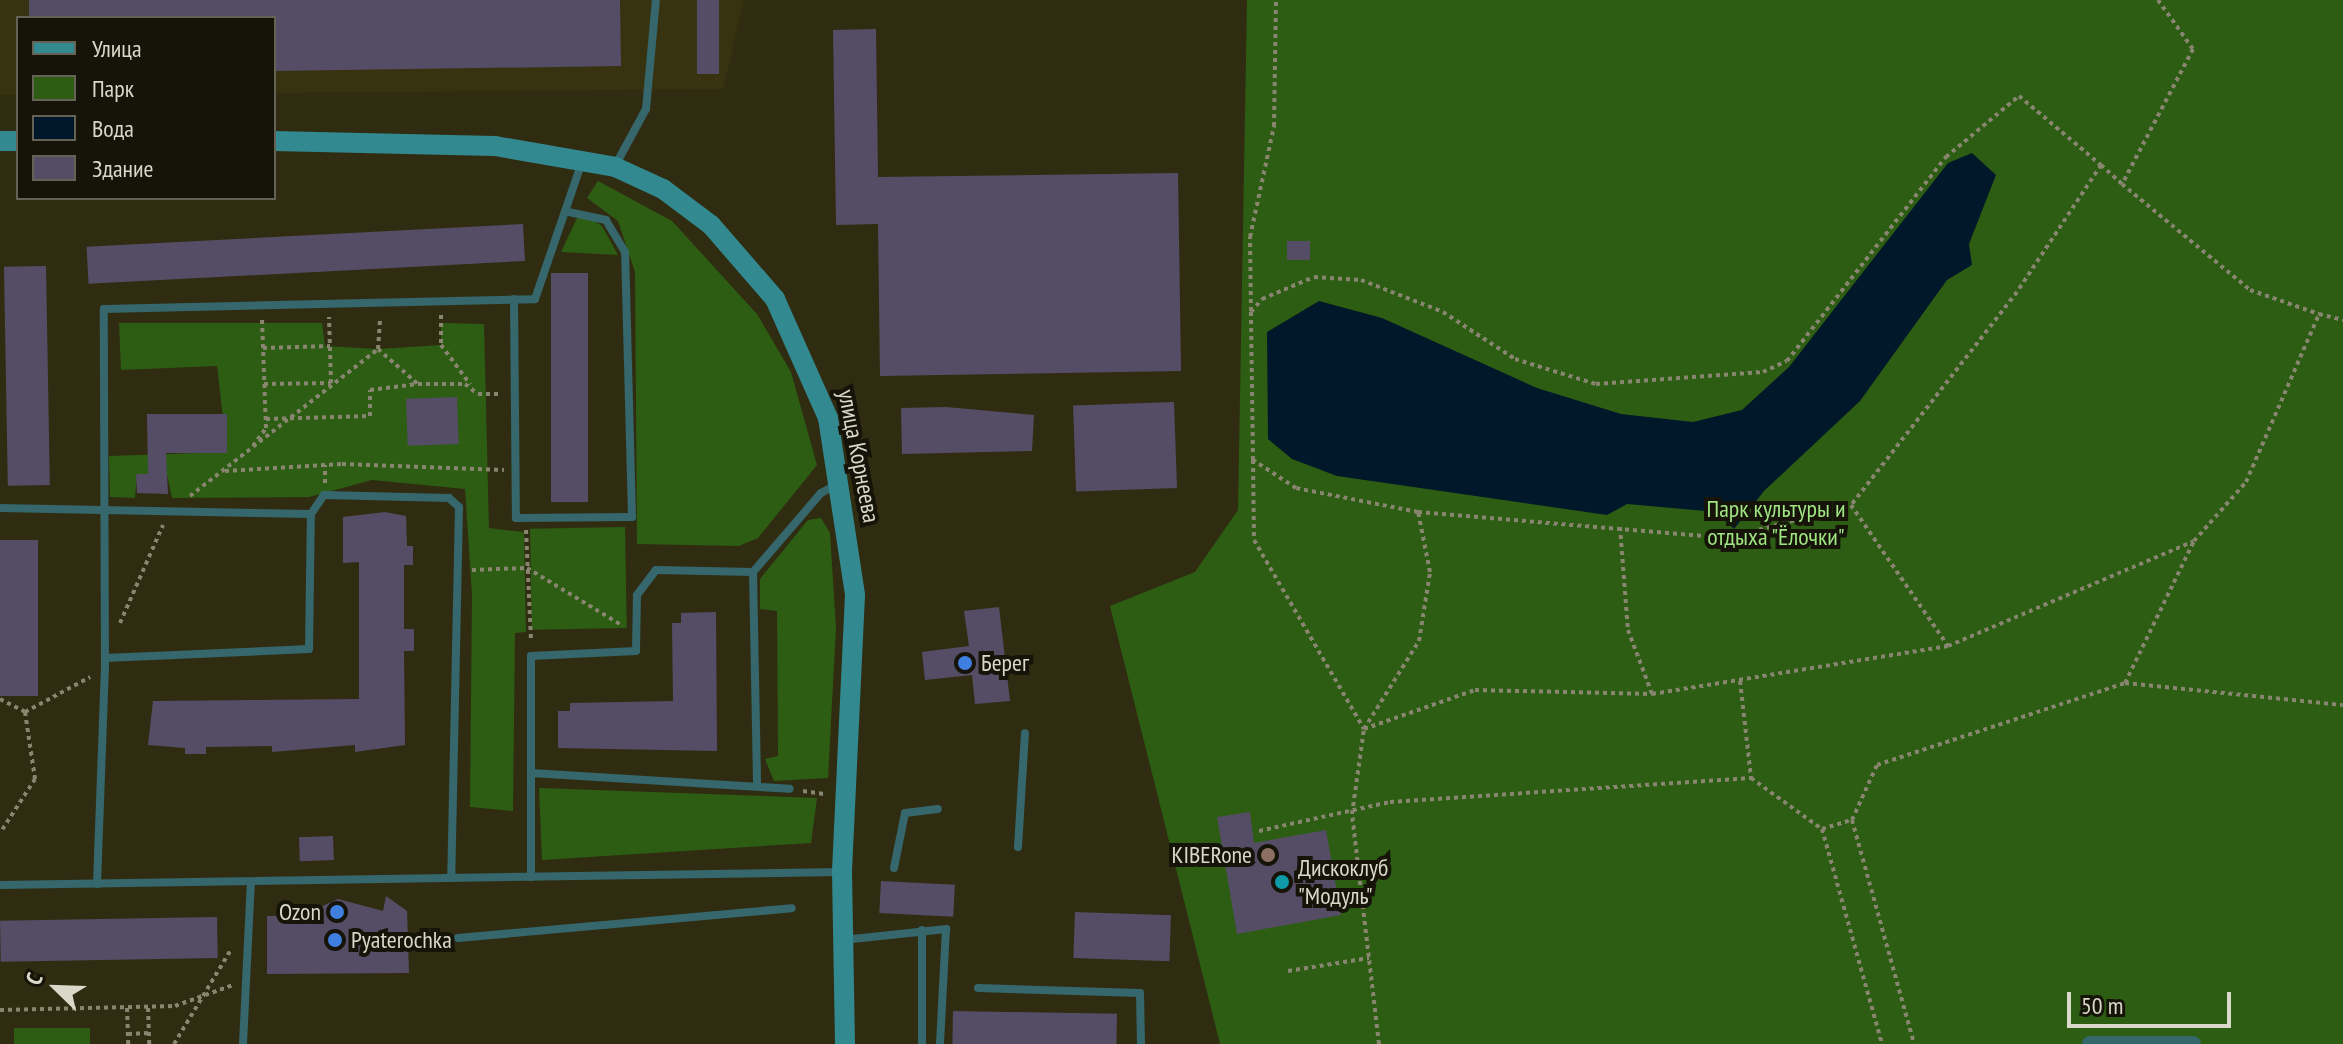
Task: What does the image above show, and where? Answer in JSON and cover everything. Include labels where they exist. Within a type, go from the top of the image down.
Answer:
[{"type":"street","name":"улица Корнеева","points":[[276,141],[469,144],[583,159],[615,167],[676,198],[762,279],[816,379],[840,483],[856,631],[842,872],[845,1044]]},
{"type":"street","points":[[2090,1044],[2193,1044]]},
{"type":"lane","points":[[615,167],[646,109],[656,0]]},
{"type":"lane","points":[[97,884],[105,670],[104,309],[535,299],[583,159]]},
{"type":"lane","points":[[514,299],[516,518],[632,517],[625,252],[606,220],[567,212]]},
{"type":"lane","points":[[757,786],[753,572],[821,493],[840,483]]},
{"type":"lane","points":[[105,658],[309,649],[311,514],[324,495],[449,498],[459,507],[451,878]]},
{"type":"lane","points":[[0,508],[311,514]]},
{"type":"lane","points":[[531,877],[531,656],[636,651],[637,595],[656,570],[753,572]]},
{"type":"lane","points":[[1018,847],[1025,733]]},
{"type":"lane","points":[[531,773],[790,789]]},
{"type":"lane","points":[[894,868],[905,813],[938,809]]},
{"type":"lane","points":[[0,885],[842,872]]},
{"type":"lane","points":[[243,1044],[251,883]]},
{"type":"lane","points":[[458,938],[792,908]]},
{"type":"lane","points":[[842,940],[946,929],[940,1044]]},
{"type":"lane","points":[[922,930],[922,1044]]},
{"type":"lane","points":[[978,988],[1140,993],[1141,1044]]},
{"type":"path","points":[[1276,0],[1274,126],[1250,237],[1254,540],[1364,729]]},
{"type":"path","points":[[2122,184],[2193,49],[2158,0]]},
{"type":"path","points":[[1251,312],[1284,286],[1336,275],[1415,299],[1515,359],[1581,381],[1750,375],[1787,361],[1946,157],[2019,96],[2250,290],[2343,320]]},
{"type":"path","points":[[1253,460],[1285,485],[1418,512],[1728,538],[1851,505],[2017,292],[2101,165]]},
{"type":"path","points":[[441,301],[441,345],[478,394],[515,394]]},
{"type":"path","points":[[105,658],[170,512],[378,349],[382,302]]},
{"type":"path","points":[[329,304],[331,383]]},
{"type":"path","points":[[249,451],[266,419],[262,305]]},
{"type":"path","points":[[2125,683],[2194,541],[2246,482],[2319,314]]},
{"type":"path","points":[[263,348],[330,346]]},
{"type":"path","points":[[378,349],[418,384]]},
{"type":"path","points":[[264,384],[331,383]]},
{"type":"path","points":[[266,419],[370,416],[370,390],[418,384],[472,386]]},
{"type":"path","points":[[223,471],[342,464],[515,470]]},
{"type":"path","points":[[1851,505],[1948,646]]},
{"type":"path","points":[[1379,1044],[1352,814],[1364,729],[1419,641],[1430,572],[1418,512]]},
{"type":"path","points":[[525,518],[531,656]]},
{"type":"path","points":[[1620,527],[1628,630],[1652,694]]},
{"type":"path","points":[[1364,729],[1475,690],[1652,694],[1948,646],[2194,541]]},
{"type":"path","points":[[458,571],[527,568],[636,633]]},
{"type":"path","points":[[25,712],[105,670]]},
{"type":"path","points":[[1740,681],[1751,778]]},
{"type":"path","points":[[1914,1044],[1852,820],[1877,765],[2125,683],[2343,705]]},
{"type":"path","points":[[0,699],[25,712]]},
{"type":"path","points":[[0,833],[35,779],[25,712]]},
{"type":"path","points":[[1259,831],[1352,814],[1390,802],[1751,778],[1822,829],[1882,1044]]},
{"type":"path","points":[[790,789],[824,794]]},
{"type":"path","points":[[1822,829],[1852,820]]},
{"type":"path","points":[[174,1044],[195,1003],[249,923]]},
{"type":"path","points":[[1288,971],[1369,958]]},
{"type":"path","points":[[0,1010],[148,1008],[195,1003],[246,979]]},
{"type":"path","points":[[127,1008],[128,1044]]},
{"type":"path","points":[[148,1008],[149,1044]]},
{"type":"path","points":[[128,1034],[149,1033]]},
{"type":"shaded area","points":[[0,0],[744,0],[723,89],[276,93],[276,16],[16,16],[16,95],[0,95]]},
{"type":"green space","name":"Парк культуры и отдыха \"Ёлочки\"","points":[[1247,0],[2343,0],[2343,1044],[1220,1044],[1110,606],[1195,572],[1238,510]]},
{"type":"green space","points":[[598,181],[672,221],[757,314],[791,372],[817,465],[758,538],[739,546],[637,544],[635,272],[618,221],[587,198]]},
{"type":"green space","points":[[580,212],[602,226],[618,255],[561,252]]},
{"type":"green space","points":[[119,323],[322,323],[325,346],[378,349],[441,345],[441,323],[484,324],[489,528],[524,532],[526,632],[515,633],[513,811],[470,807],[472,595],[465,489],[372,480],[309,497],[172,498],[167,475],[137,474],[135,498],[110,497],[109,456],[227,452],[217,366],[121,370]]},
{"type":"green space","points":[[821,518],[830,533],[836,628],[828,778],[774,781],[765,759],[778,756],[777,611],[760,609],[760,579],[808,520]]},
{"type":"green space","points":[[625,527],[627,628],[532,630],[530,529]]},
{"type":"green space","points":[[539,788],[817,798],[811,843],[542,860]]},
{"type":"green space","points":[[14,1028],[90,1028],[90,1044],[14,1044]]},
{"type":"water","points":[[1972,153],[1996,175],[1969,244],[1972,265],[1947,280],[1860,401],[1764,491],[1734,529],[1717,512],[1627,504],[1607,515],[1337,476],[1292,459],[1268,439],[1267,332],[1319,301],[1382,318],[1537,388],[1621,414],[1693,422],[1742,410],[1789,367],[1948,163]]},
{"type":"building","points":[[29,0],[620,0],[621,66],[276,71],[276,16],[29,16]]},
{"type":"building","points":[[697,0],[719,0],[719,74],[697,74]]},
{"type":"building","points":[[876,29],[878,177],[1178,173],[1181,371],[880,376],[878,224],[836,225],[833,30]]},
{"type":"building","points":[[523,224],[525,261],[89,284],[87,247]]},
{"type":"building","points":[[1287,241],[1310,241],[1310,260],[1287,260]]},
{"type":"building","points":[[46,266],[50,485],[8,486],[4,267]]},
{"type":"building","points":[[551,273],[588,273],[588,502],[551,502]]},
{"type":"building","points":[[457,397],[459,444],[408,446],[406,399]]},
{"type":"building","points":[[1174,402],[1177,488],[1076,491],[1073,406]]},
{"type":"building","points":[[946,407],[1034,415],[1032,451],[902,454],[901,408]]},
{"type":"building","points":[[147,414],[227,414],[227,453],[166,453],[168,494],[137,493],[136,474],[148,474]]},
{"type":"building","points":[[385,512],[406,516],[407,546],[413,546],[413,565],[404,565],[404,629],[414,629],[414,651],[404,651],[405,745],[355,752],[355,745],[272,752],[272,746],[206,747],[206,754],[185,754],[185,748],[148,745],[153,701],[359,699],[359,562],[343,563],[343,517]]},
{"type":"building","points":[[0,540],[38,540],[38,696],[0,696]]},
{"type":"building","name":"Берег","points":[[999,607],[1010,701],[975,704],[972,675],[925,680],[922,652],[969,646],[964,611]]},
{"type":"building","points":[[716,612],[717,751],[558,748],[558,711],[570,711],[570,703],[673,701],[672,623],[681,623],[681,613]]},
{"type":"building","name":"Дискоклуб \"Модуль\"","points":[[1250,812],[1254,843],[1326,830],[1341,915],[1237,934],[1217,817]]},
{"type":"building","points":[[333,836],[334,860],[300,861],[299,837]]},
{"type":"building","points":[[881,881],[955,885],[953,917],[879,913]]},
{"type":"building","points":[[386,896],[407,911],[409,973],[267,974],[267,916],[301,916],[338,899],[383,911]]},
{"type":"building","points":[[1075,912],[1171,915],[1169,961],[1073,958]]},
{"type":"building","points":[[217,917],[218,958],[1,962],[0,921]]},
{"type":"building","points":[[953,1011],[1117,1014],[1116,1044],[952,1044]]},
{"type":"place","name":"Берег","points":[[965,663]]},
{"type":"place","name":"KIBERone","points":[[1268,855]]},
{"type":"place","name":"Дискоклуб \"Модуль\"","points":[[1282,882]]},
{"type":"place","name":"Ozon","points":[[337,912]]},
{"type":"place","name":"Pyaterochka","points":[[335,940]]}]
